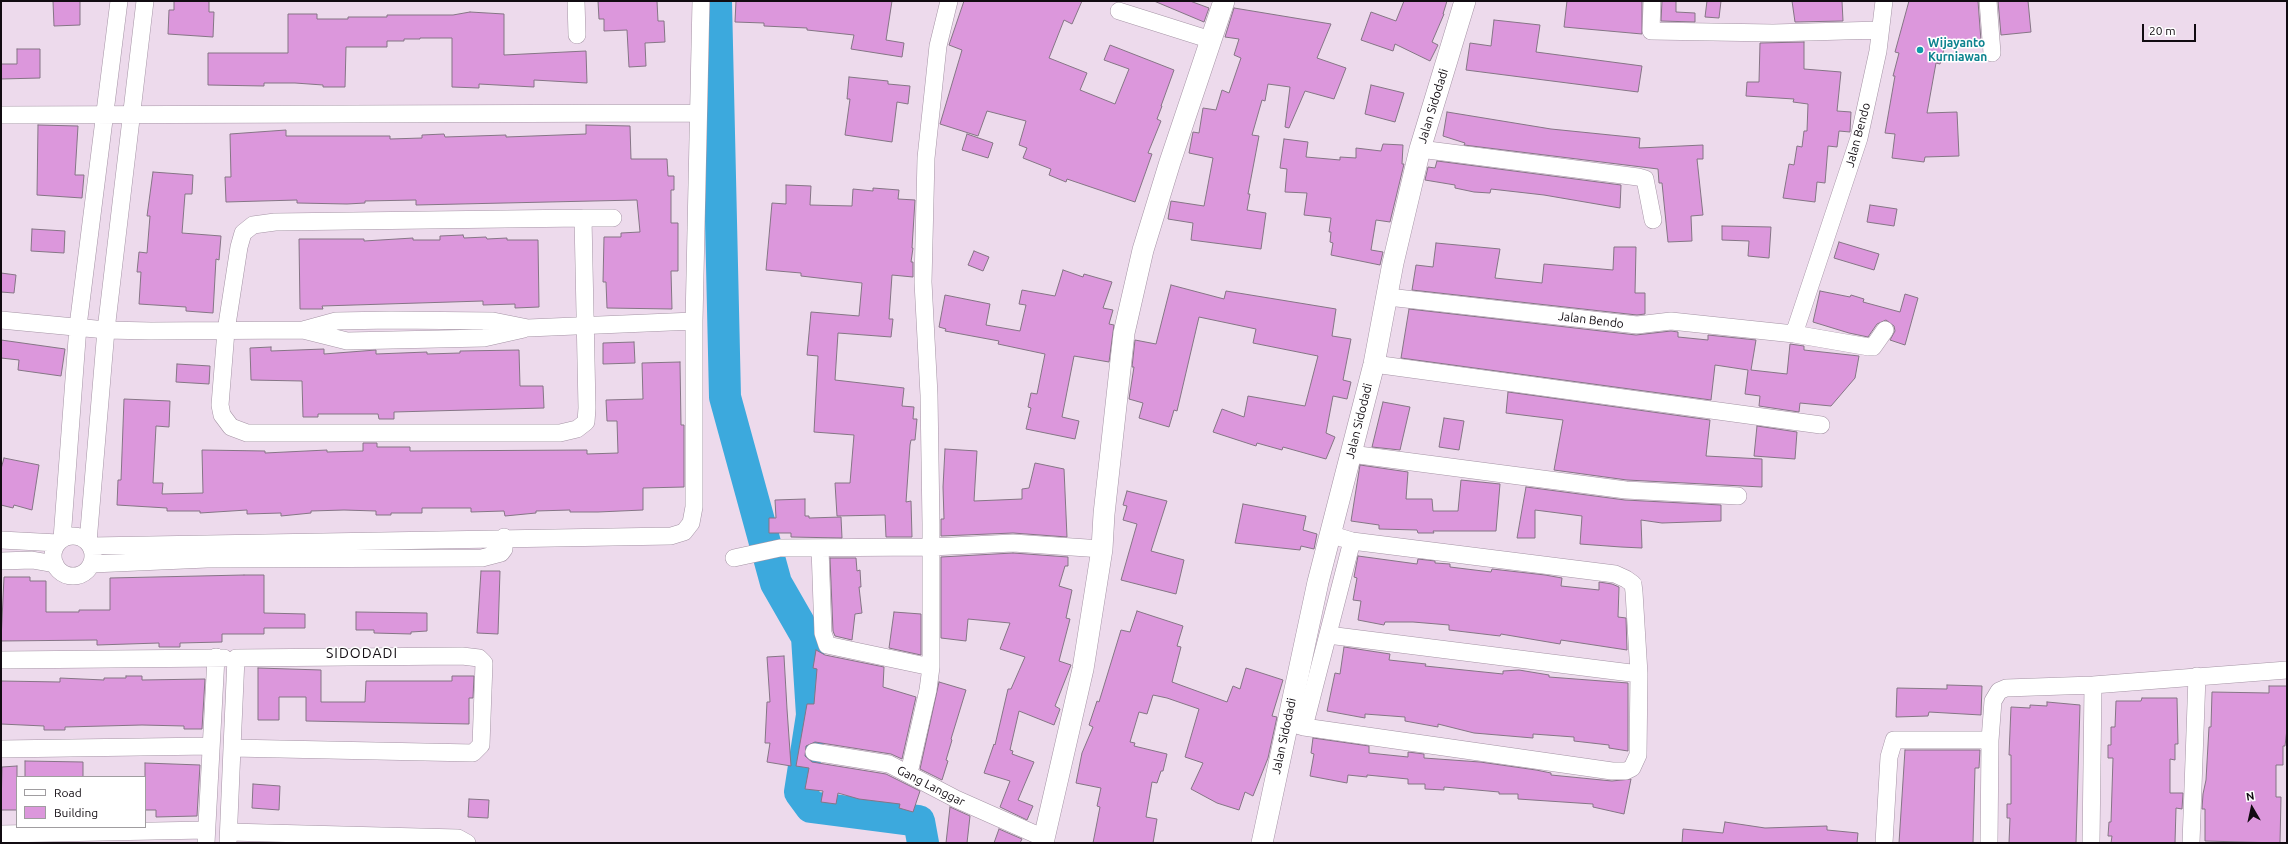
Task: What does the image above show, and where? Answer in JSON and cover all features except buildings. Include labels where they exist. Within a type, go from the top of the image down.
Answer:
[{"type":"street","points":[[55,564],[54,549],[60,541],[78,326],[106,115],[119,1]]},
{"type":"street","points":[[1,561],[32,560],[55,564],[64,574],[77,576],[88,569],[92,564],[93,551],[89,544],[106,330],[145,1]]},
{"type":"street","points":[[576,1],[577,35]]},
{"type":"street","points":[[1,540],[60,541],[74,536],[89,544],[504,537],[670,536],[684,532],[691,524],[694,507],[694,321],[701,1]]},
{"type":"street","points":[[909,773],[928,690],[931,666],[931,547],[928,395],[923,282],[926,158],[938,46],[949,1]]},
{"type":"street","points":[[1043,841],[1083,669],[1102,549],[1104,506],[1124,333],[1143,250],[1224,1]]},
{"type":"street","name":"Jalan Sidodadi","points":[[1262,843],[1295,724],[1329,534],[1374,364],[1388,297],[1393,263],[1420,149],[1465,1]]},
{"type":"street","points":[[1652,1],[1651,31],[1773,33],[1880,30]]},
{"type":"street","name":"Jalan Bendo","points":[[1794,334],[1859,138],[1880,30],[1884,1]]},
{"type":"street","points":[[1988,1],[1992,53]]},
{"type":"street","points":[[1119,11],[1211,40]]},
{"type":"street","points":[[1,114],[698,113]]},
{"type":"street","points":[[1420,149],[1645,179],[1653,220]]},
{"type":"street","points":[[583,218],[584,327],[587,408],[586,422],[577,429],[560,433],[247,433],[231,427],[222,415],[220,405],[226,331],[239,247],[243,233],[253,225],[275,222],[583,218],[613,218]]},
{"type":"street","name":"Jalan Bendo","points":[[1388,297],[1637,325],[1671,320],[1794,334],[1869,347],[1873,347],[1885,330]]},
{"type":"street","points":[[1,320],[78,326],[106,330],[303,330],[347,342],[484,338],[528,328],[584,327],[645,322],[694,321]]},
{"type":"street","points":[[1374,364],[1821,425]]},
{"type":"street","points":[[1351,454],[1626,490],[1738,496]]},
{"type":"street","points":[[1329,534],[1352,541],[1615,574],[1633,584],[1639,674],[1638,756],[1632,768],[1626,771],[1612,771],[1295,724],[1328,635],[1352,541]]},
{"type":"street","points":[[92,564],[207,559],[482,558],[501,553],[504,549],[504,537]]},
{"type":"street","points":[[734,558],[780,548],[931,547],[1013,543],[1102,549]]},
{"type":"street","points":[[820,548],[823,633],[827,645],[931,666]]},
{"type":"street","points":[[1328,635],[1639,674]]},
{"type":"street","points":[[232,748],[473,753],[481,745],[484,663],[479,658],[462,656],[236,658],[228,837],[458,838],[467,843]]},
{"type":"street","points":[[1,660],[220,658],[211,746],[206,837],[1,834]]},
{"type":"street","points":[[1989,843],[1990,740],[1993,700],[1999,691],[2006,688],[2093,685],[2287,670]]},
{"type":"street","points":[[2191,843],[2197,676]]},
{"type":"street","points":[[2091,843],[2093,685]]},
{"type":"street","points":[[1884,843],[1889,758],[1894,740],[1990,740]]},
{"type":"street","points":[[1,749],[211,746]]},
{"type":"street","name":"Gang Langgar","points":[[814,752],[889,764],[909,773],[956,799],[1043,841]]},
{"type":"waterway","points":[[716,1],[725,397],[776,583],[807,637],[812,715],[800,792],[811,807],[919,821],[923,843]]},
{"type":"place","name":"Wijayanto Kurniawan","points":[[1920,50]]},
{"type":"district","name":"SIDODADI","points":[[362,653]]}]
